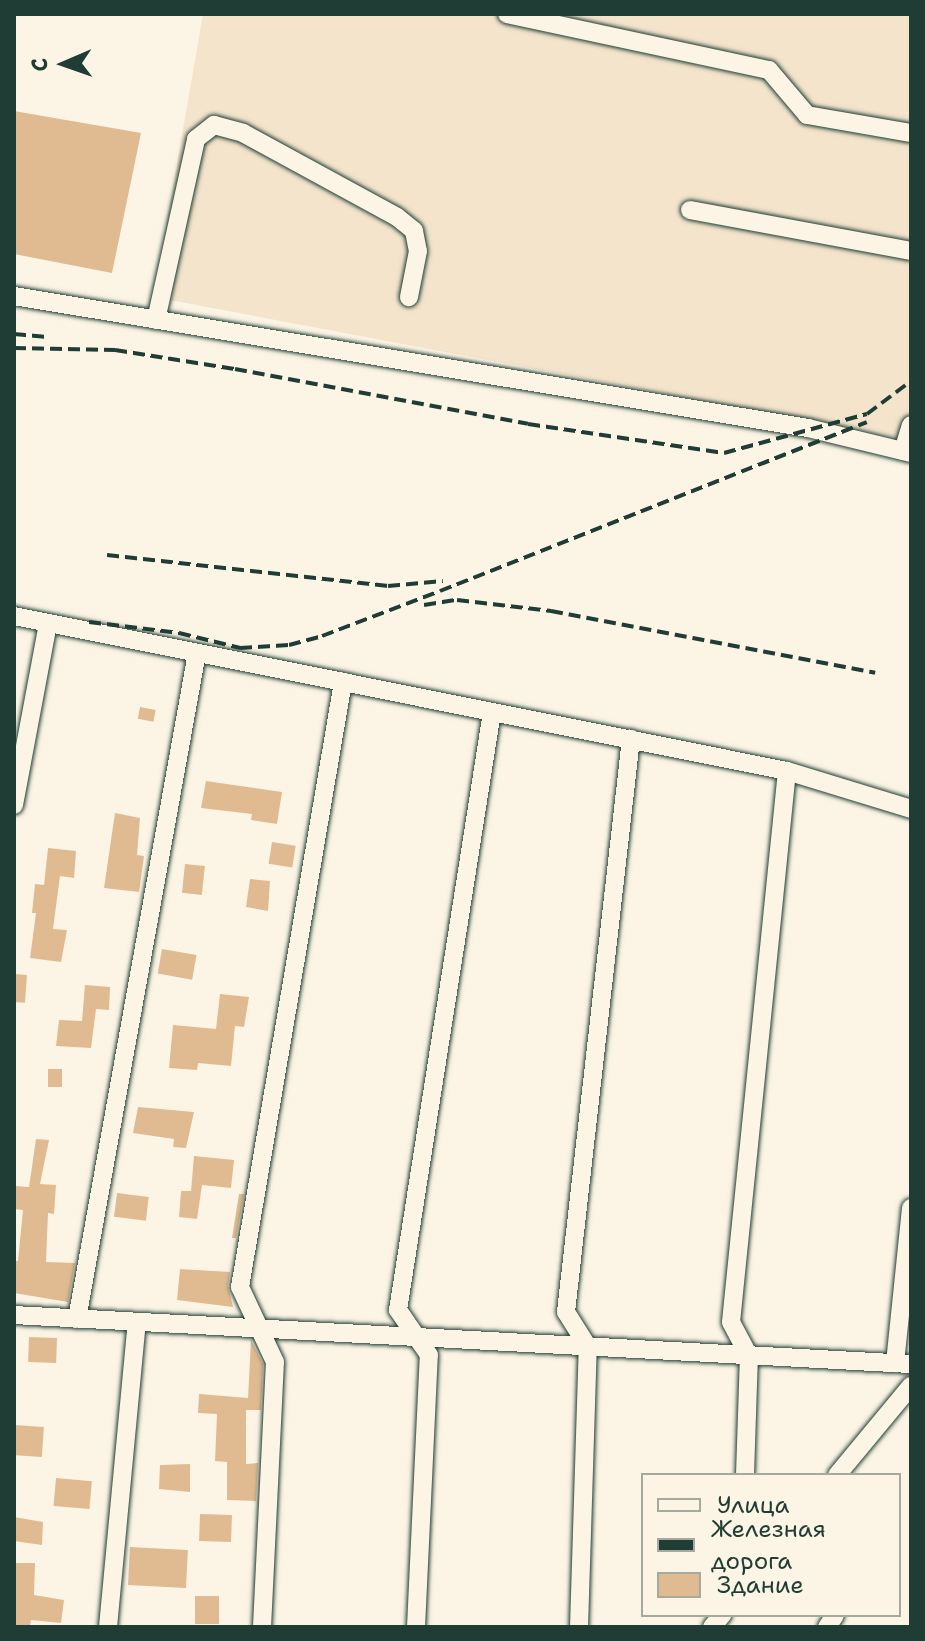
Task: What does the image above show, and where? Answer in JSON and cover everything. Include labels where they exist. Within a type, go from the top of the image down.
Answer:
[{"type":"street","points":[[507,14],[769,70],[807,115],[911,133]]},
{"type":"street","points":[[156,320],[196,139],[214,125],[243,133],[397,217],[414,231],[418,251],[409,297]]},
{"type":"street","points":[[690,210],[911,251]]},
{"type":"street","points":[[14,296],[808,428],[907,452],[911,425]]},
{"type":"street","points":[[14,616],[787,771],[911,809]]},
{"type":"street","points":[[14,805],[48,623]]},
{"type":"street","points":[[77,1319],[197,653]]},
{"type":"street","points":[[262,1627],[275,1362],[240,1287],[343,682]]},
{"type":"street","points":[[416,1627],[429,1355],[398,1310],[492,712]]},
{"type":"street","points":[[579,1627],[588,1347],[566,1312],[631,739]]},
{"type":"street","points":[[745,1473],[749,1356],[731,1322],[787,771]]},
{"type":"street","points":[[14,1315],[903,1364],[911,1208]]},
{"type":"street","points":[[108,1627],[137,1322]]},
{"type":"street","points":[[839,1473],[911,1386]]},
{"type":"shaded area","points":[[203,14],[911,14],[911,440],[154,297]]},
{"type":"building","points":[[14,111],[141,133],[112,273],[14,254]]},
{"type":"building","points":[[140,707],[156,710],[153,722],[138,719]]},
{"type":"building","points":[[206,781],[282,792],[277,824],[251,820],[252,814],[201,808]]},
{"type":"building","points":[[115,813],[140,818],[137,855],[144,856],[139,892],[104,888]]},
{"type":"building","points":[[272,842],[296,846],[292,867],[269,864]]},
{"type":"building","points":[[48,848],[76,851],[74,878],[60,876],[53,929],[67,930],[61,962],[30,958],[36,913],[32,913],[35,884],[44,885]]},
{"type":"building","points":[[185,864],[205,866],[202,895],[182,893]]},
{"type":"building","points":[[250,879],[270,881],[268,911],[246,907]]},
{"type":"building","points":[[162,949],[196,955],[192,980],[158,974]]},
{"type":"building","points":[[14,974],[27,975],[25,1003],[14,1002]]},
{"type":"building","points":[[85,985],[110,987],[109,1010],[96,1009],[91,1048],[56,1046],[59,1020],[82,1021]]},
{"type":"building","points":[[220,994],[249,997],[244,1027],[235,1026],[231,1066],[198,1063],[197,1070],[169,1068],[173,1025],[216,1029]]},
{"type":"building","points":[[48,1069],[62,1069],[62,1087],[48,1087]]},
{"type":"building","points":[[138,1107],[194,1112],[186,1148],[173,1147],[174,1139],[133,1133]]},
{"type":"building","points":[[36,1139],[49,1140],[40,1184],[56,1185],[54,1214],[48,1213],[46,1262],[75,1263],[68,1302],[14,1293],[14,1261],[18,1261],[23,1210],[14,1209],[14,1186],[29,1187]]},
{"type":"building","points":[[194,1156],[234,1160],[231,1188],[202,1185],[197,1219],[179,1217],[181,1191],[191,1191]]},
{"type":"building","points":[[117,1193],[149,1197],[146,1221],[114,1217]]},
{"type":"building","points":[[239,1194],[244,1194],[236,1238],[232,1238]]},
{"type":"building","points":[[180,1269],[230,1272],[228,1286],[233,1307],[177,1300]]},
{"type":"building","points":[[29,1337],[57,1338],[56,1363],[28,1362]]},
{"type":"building","points":[[251,1340],[263,1364],[261,1410],[246,1410],[246,1464],[258,1463],[256,1501],[227,1500],[227,1462],[215,1461],[217,1414],[198,1413],[199,1394],[248,1398]]},
{"type":"building","points":[[14,1425],[44,1427],[42,1457],[14,1455]]},
{"type":"building","points":[[190,1464],[190,1492],[159,1489],[160,1465]]},
{"type":"building","points":[[56,1478],[92,1481],[89,1509],[54,1506]]},
{"type":"building","points":[[200,1514],[232,1515],[231,1542],[199,1541]]},
{"type":"building","points":[[14,1517],[43,1522],[42,1545],[14,1541]]},
{"type":"building","points":[[130,1547],[188,1550],[186,1588],[128,1585]]},
{"type":"building","points":[[14,1563],[35,1563],[34,1595],[64,1600],[61,1623],[31,1620],[30,1627],[14,1627]]},
{"type":"building","points":[[195,1596],[219,1596],[219,1624],[195,1624]]},
{"type":"railway","points":[[14,334],[50,337]]},
{"type":"railway","points":[[14,348],[115,350],[235,369],[528,424],[724,453],[867,414],[911,381]]},
{"type":"railway","points":[[89,622],[179,633],[240,648],[289,645],[322,636],[440,591],[867,422]]},
{"type":"railway","points":[[107,555],[388,586],[443,581]]},
{"type":"railway","points":[[424,605],[457,600],[551,611],[875,673]]}]
